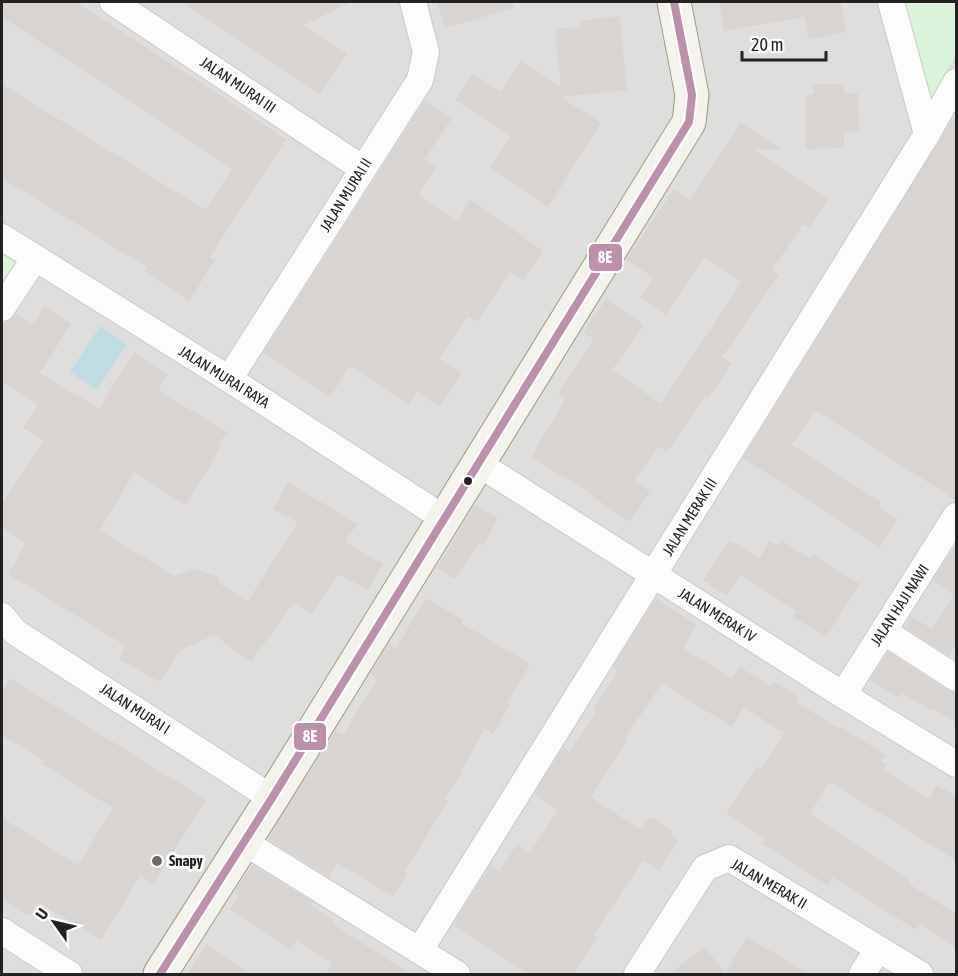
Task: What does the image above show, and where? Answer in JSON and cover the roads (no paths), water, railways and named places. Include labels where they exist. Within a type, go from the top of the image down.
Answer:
[{"type":"main road","points":[[160,975],[272,798],[689,122],[692,95],[674,2]]},
{"type":"street","name":"JALAN MURAI III","points":[[113,2],[363,168]]},
{"type":"street","name":"JALAN MURAI II","points":[[229,379],[420,80],[426,52],[413,2]]},
{"type":"street","points":[[891,2],[927,134]]},
{"type":"street","name":"JALAN MERAK III","points":[[420,950],[927,134],[957,82]]},
{"type":"street","name":"JALAN MURAI RAYA","points":[[2,237],[229,379],[445,519]]},
{"type":"street","points":[[2,308],[35,258]]},
{"type":"street","name":"JALAN MERAK IV","points":[[479,464],[957,764]]},
{"type":"street","name":"JALAN HAJI NAWI","points":[[843,694],[957,516]]},
{"type":"street","name":"JALAN MURAI I","points":[[2,616],[15,632],[272,798]]},
{"type":"street","points":[[883,631],[957,678]]},
{"type":"street","points":[[244,842],[457,975]]},
{"type":"street","name":"JALAN MERAK II","points":[[637,975],[705,868],[729,858],[920,975]]},
{"type":"street","points":[[2,931],[69,975]]},
{"type":"street","points":[[861,975],[878,949]]},
{"type":"water","points":[[100,326],[127,344],[97,390],[70,372]]},
{"type":"place","name":"Snapy","points":[[157,861]]}]
